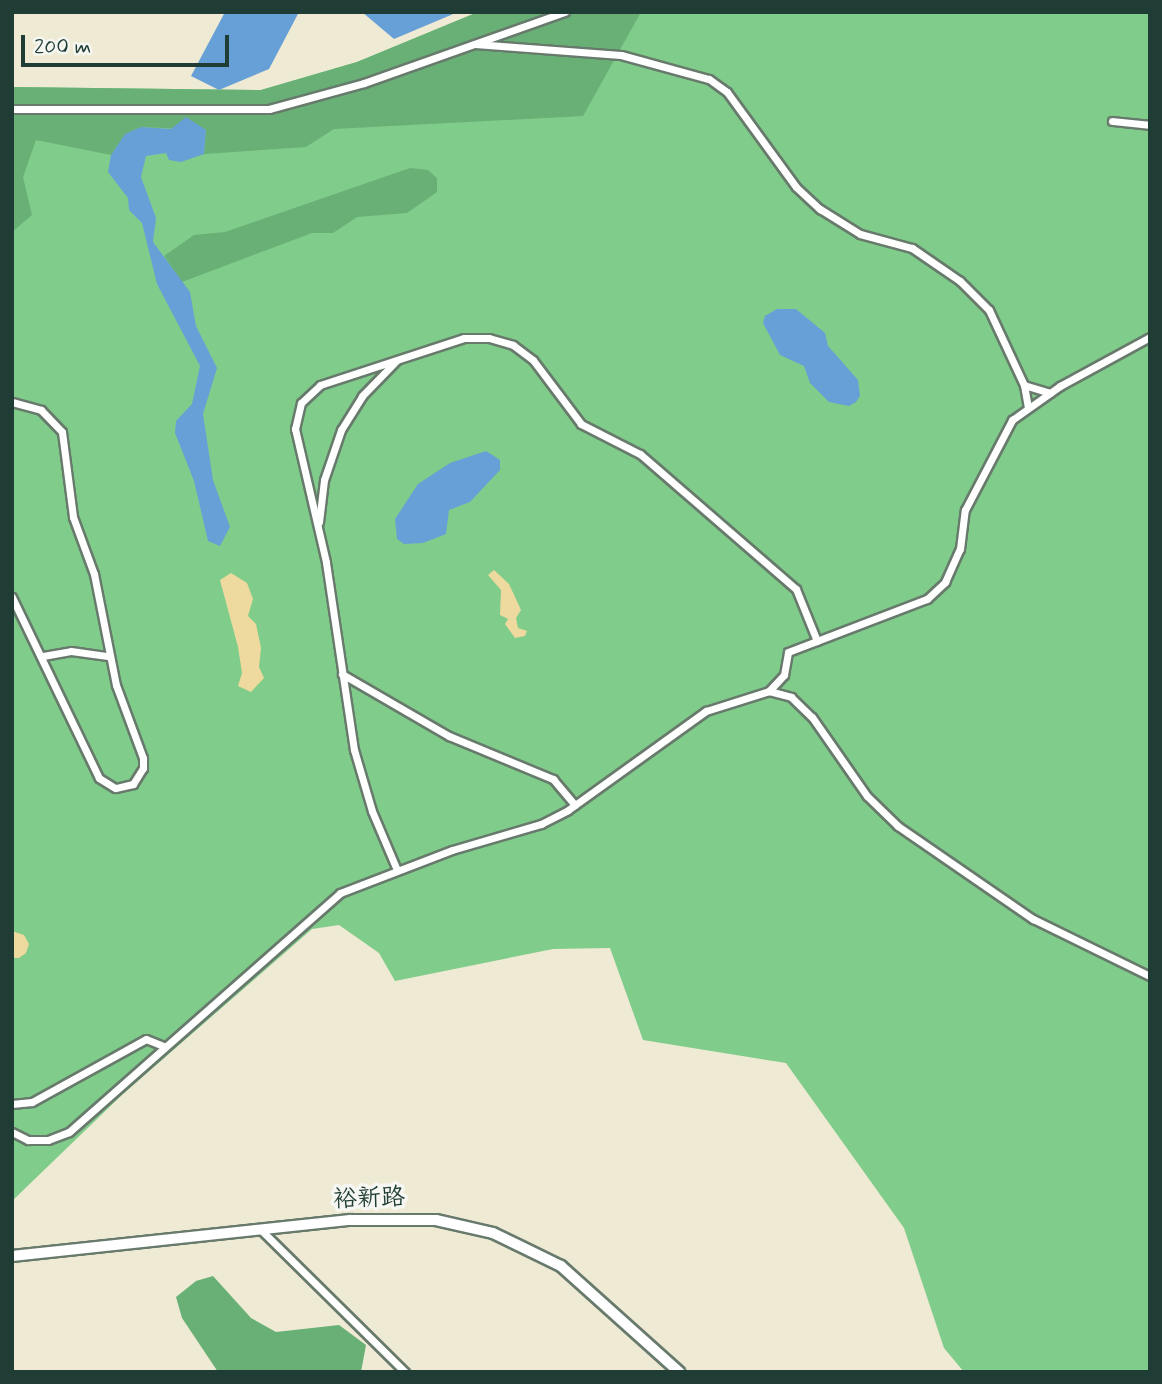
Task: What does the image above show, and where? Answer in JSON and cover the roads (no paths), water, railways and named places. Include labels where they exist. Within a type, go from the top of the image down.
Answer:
[{"type":"street","points":[[12,109],[269,109],[364,83],[565,12]]},
{"type":"street","points":[[475,44],[621,55],[709,79],[727,92],[796,187],[820,209],[860,234],[912,248],[960,281],[989,310],[1024,385],[1028,408]]},
{"type":"street","points":[[1112,121],[1150,125]]},
{"type":"street","points":[[397,870],[359,771],[320,533],[295,429],[301,403],[320,385],[476,337],[501,341],[524,352],[573,416],[640,454],[796,589],[817,641]]},
{"type":"street","points":[[12,1132],[28,1140],[48,1140],[69,1132],[340,892],[397,870],[541,824],[575,805],[706,711],[769,691],[784,675],[788,652],[927,598],[945,582],[960,549],[965,510],[1012,420],[1050,393],[1150,337]]},
{"type":"street","points":[[320,533],[324,480],[335,442],[362,396],[399,359]]},
{"type":"street","points":[[1024,385],[1050,393]]},
{"type":"street","points":[[12,402],[41,410],[62,432],[70,505],[94,575],[108,656],[143,758],[140,777],[124,788],[115,788],[99,778],[43,656],[12,597]]},
{"type":"street","points":[[43,656],[71,651],[108,656]]},
{"type":"street","points":[[342,674],[449,736],[553,779],[575,805]]},
{"type":"street","points":[[769,691],[790,697],[812,717],[867,796],[898,826],[1033,919],[1150,976]]},
{"type":"street","points":[[12,1104],[33,1102],[146,1040],[163,1046]]},
{"type":"street","name":"裕新路","points":[[12,1256],[259,1229],[417,1218],[493,1233],[576,1276],[679,1372]]},
{"type":"street","points":[[259,1229],[405,1372]]},
{"type":"water","points":[[225,12],[299,12],[269,69],[219,90],[191,76]]},
{"type":"water","points":[[362,12],[458,12],[394,39]]},
{"type":"water","points":[[186,117],[206,130],[204,154],[181,162],[169,160],[166,153],[146,156],[141,177],[156,218],[153,242],[190,292],[196,326],[217,368],[203,414],[213,480],[230,527],[220,546],[208,541],[194,481],[175,433],[176,421],[192,404],[200,366],[157,284],[142,223],[129,210],[128,198],[108,172],[111,155],[125,134],[141,127],[171,129]]},
{"type":"water","points":[[777,309],[796,309],[825,333],[828,346],[858,380],[860,396],[856,402],[849,406],[829,402],[810,383],[804,366],[780,355],[763,323],[765,316]]},
{"type":"water","points":[[486,451],[500,460],[500,470],[470,502],[449,510],[446,534],[423,543],[404,544],[397,539],[395,519],[418,484],[450,463]]}]
